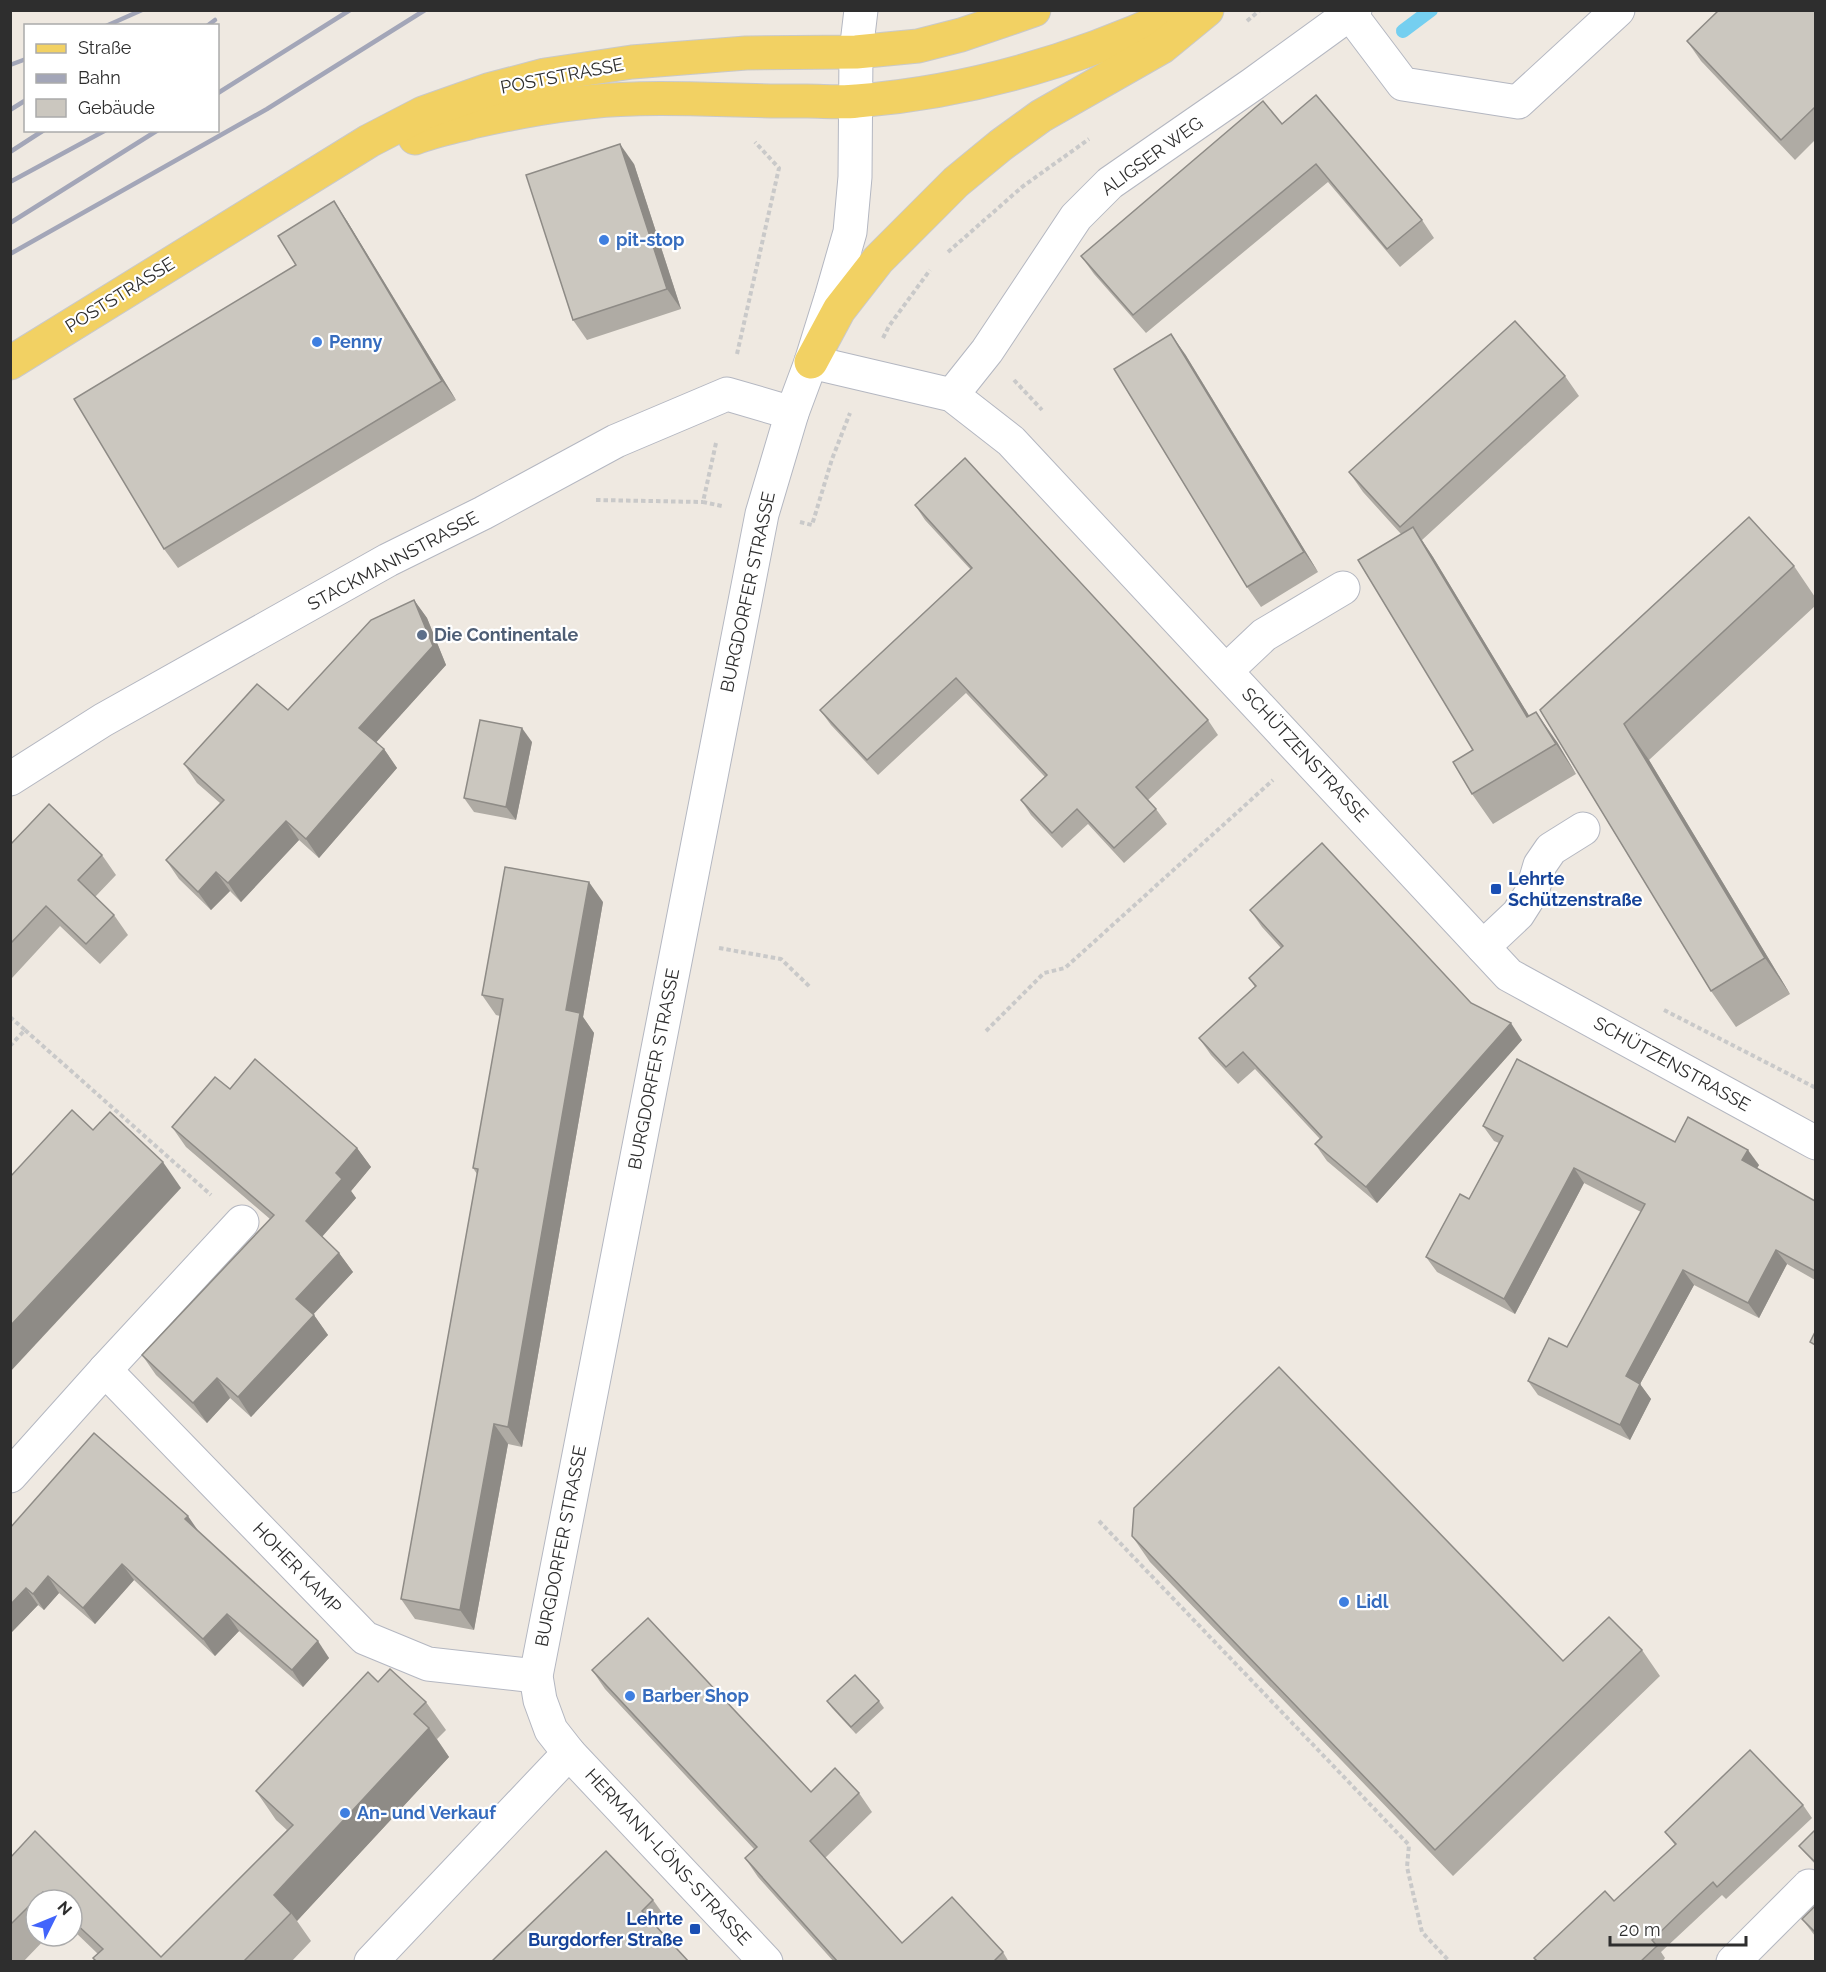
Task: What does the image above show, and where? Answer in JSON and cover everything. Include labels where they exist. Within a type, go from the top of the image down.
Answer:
[{"type":"main road","points":[[856,52],[918,46],[961,35],[1034,10]]},
{"type":"main road","points":[[856,101],[938,91],[1016,74],[1092,50],[1184,10]]},
{"type":"main road","points":[[811,362],[839,310],[878,260],[956,182],[1041,116],[1162,47],[1207,10]]},
{"type":"main road","name":"POSTSTRASSE","points":[[10,363],[369,141],[423,113],[488,90],[545,75],[632,62],[746,53],[856,52]]},
{"type":"main road","name":"POSTSTRASSE","points":[[261,208],[372,153],[428,133],[493,117],[555,106],[633,99],[745,102],[856,101]]},
{"type":"street","name":"BURGDORFER STRASSE","points":[[569,1753],[551,1730],[540,1700],[536,1676],[762,514],[850,232],[855,177],[856,52],[861,10]]},
{"type":"street","name":"ALIGSER WEG","points":[[952,395],[987,351],[1077,216],[1110,183],[1353,13],[1403,84],[1518,102],[1618,10]]},
{"type":"street","name":"SCHÜTZENSTRASSE","points":[[811,362],[952,395],[1011,441],[1509,975],[1815,1143]]},
{"type":"street","points":[[727,394],[792,413]]},
{"type":"street","name":"STACKMANNSTRASSE","points":[[10,779],[103,720],[388,560],[483,513],[616,441],[727,394]]},
{"type":"street","points":[[1227,670],[1264,635],[1343,588]]},
{"type":"street","points":[[1483,947],[1518,914],[1532,892],[1540,865],[1551,849],[1583,829]]},
{"type":"street","points":[[10,1476],[242,1222]]},
{"type":"street","name":"HOHER KAMP","points":[[105,1370],[365,1638],[428,1664],[536,1676]]},
{"type":"street","points":[[371,1962],[569,1753]]},
{"type":"street","name":"HERMANN-LÖNS-STRASSE","points":[[569,1753],[766,1962]]},
{"type":"street","points":[[1733,1962],[1809,1886]]},
{"type":"path","points":[[1245,22],[1260,10]]},
{"type":"path","points":[[703,502],[779,168],[748,134],[745,102]]},
{"type":"path","points":[[942,257],[1022,187],[1094,135]]},
{"type":"path","points":[[595,500],[703,502],[812,525],[832,459],[865,375],[889,326],[933,265]]},
{"type":"path","points":[[987,351],[1043,411]]},
{"type":"path","points":[[986,1031],[1044,973],[1065,968],[1303,754]]},
{"type":"path","points":[[678,941],[781,959],[811,988]]},
{"type":"path","points":[[1657,1006],[1815,1088]]},
{"type":"path","points":[[10,1017],[242,1222]]},
{"type":"path","points":[[10,1046],[25,1030]]},
{"type":"path","points":[[1099,1521],[1410,1845],[1407,1867],[1422,1932],[1450,1962]]},
{"type":"building","points":[[1719,10],[1815,10],[1815,107],[1781,140],[1687,41]]},
{"type":"building","points":[[1316,95],[1422,220],[1387,249],[1316,164],[1133,315],[1081,256],[1263,101],[1282,124]]},
{"type":"building","points":[[620,144],[667,289],[573,320],[526,175]]},
{"type":"building","name":"Penny","points":[[334,201],[442,381],[164,549],[74,399],[296,265],[278,236]]},
{"type":"building","points":[[1515,321],[1565,376],[1400,527],[1349,472]]},
{"type":"building","points":[[1171,334],[1304,552],[1247,587],[1114,369]]},
{"type":"building","points":[[965,458],[1208,720],[1136,787],[1156,809],[1114,848],[1077,809],[1052,833],[1021,800],[1047,775],[956,678],[867,760],[820,710],[972,568],[915,505]]},
{"type":"building","points":[[1749,517],[1794,566],[1624,724],[1765,958],[1711,991],[1540,710]]},
{"type":"building","points":[[1413,527],[1527,717],[1536,712],[1556,744],[1472,794],[1453,762],[1473,750],[1358,560]]},
{"type":"building","points":[[414,600],[433,646],[359,728],[384,749],[306,839],[286,821],[228,883],[216,872],[198,892],[166,860],[224,800],[184,764],[257,684],[288,710],[371,620]]},
{"type":"building","points":[[480,720],[522,728],[506,807],[464,798]]},
{"type":"building","points":[[49,804],[102,855],[78,880],[114,915],[86,944],[46,906],[10,944],[10,845]]},
{"type":"building","points":[[1322,843],[1471,1003],[1511,1023],[1366,1187],[1315,1144],[1322,1137],[1243,1052],[1226,1067],[1199,1038],[1256,986],[1249,978],[1283,946],[1250,910]]},
{"type":"building","points":[[505,867],[589,882],[566,1010],[580,1013],[508,1427],[494,1424],[460,1610],[401,1599],[478,1169],[473,1168],[503,999],[482,995]]},
{"type":"building","points":[[255,1059],[357,1148],[336,1173],[342,1179],[306,1221],[339,1253],[296,1299],[314,1315],[238,1397],[217,1378],[193,1403],[142,1355],[274,1215],[172,1127],[215,1077],[230,1089]]},
{"type":"building","points":[[1517,1059],[1675,1142],[1688,1117],[1748,1150],[1742,1160],[1815,1201],[1815,1271],[1776,1250],[1748,1303],[1683,1270],[1626,1376],[1640,1384],[1620,1425],[1528,1381],[1549,1338],[1567,1347],[1645,1204],[1574,1168],[1504,1299],[1426,1257],[1460,1194],[1469,1199],[1503,1136],[1483,1126]]},
{"type":"building","points":[[72,1110],[93,1130],[110,1112],[163,1162],[10,1326],[10,1177]]},
{"type":"building","points":[[1815,1332],[1815,1345],[1810,1342]]},
{"type":"building","name":"Lidl","points":[[1279,1367],[1563,1661],[1609,1617],[1642,1650],[1435,1850],[1132,1536],[1134,1508]]},
{"type":"building","points":[[94,1433],[188,1516],[185,1519],[318,1641],[292,1670],[227,1614],[203,1639],[122,1564],[83,1608],[48,1576],[33,1594],[26,1588],[10,1605],[10,1528]]},
{"type":"building","points":[[648,1618],[811,1792],[835,1768],[859,1793],[810,1841],[902,1943],[952,1897],[1003,1952],[993,1962],[838,1962],[745,1858],[757,1847],[592,1670]]},
{"type":"building","points":[[390,1669],[426,1702],[414,1714],[429,1728],[274,1895],[291,1913],[243,1962],[97,1962],[93,1958],[103,1949],[84,1931],[84,1888],[24,1888],[24,1911],[10,1925],[10,1858],[35,1831],[161,1957],[293,1825],[256,1791],[368,1672],[378,1682]]},
{"type":"building","points":[[855,1675],[879,1701],[851,1727],[827,1701]]},
{"type":"building","points":[[1750,1750],[1803,1805],[1717,1887],[1713,1882],[1682,1911],[1652,1940],[1657,1946],[1640,1962],[1538,1962],[1534,1958],[1605,1891],[1614,1901],[1676,1844],[1665,1832]]},
{"type":"building","points":[[1815,1830],[1815,1862],[1799,1846]]},
{"type":"building","points":[[606,1851],[653,1900],[642,1911],[689,1962],[491,1962]]},
{"type":"building","points":[[1815,1906],[1815,1932],[1802,1919]]},
{"type":"waterway","points":[[1403,31],[1431,10]]},
{"type":"railway","points":[[110,24],[142,10]]},
{"type":"railway","points":[[219,92],[350,10]]},
{"type":"railway","points":[[10,254],[267,109],[425,10]]},
{"type":"railway","points":[[210,24],[215,20]]},
{"type":"railway","points":[[10,65],[24,60]]},
{"type":"railway","points":[[10,110],[24,101]]},
{"type":"railway","points":[[10,152],[41,132]]},
{"type":"railway","points":[[10,182],[102,132]]},
{"type":"railway","points":[[10,223],[155,132]]},
{"type":"place","name":"pit-stop","points":[[604,240]]},
{"type":"place","name":"Penny","points":[[317,342]]},
{"type":"place","name":"Die Continentale","points":[[422,635]]},
{"type":"place","name":"Lehrte Schützenstraße","points":[[1496,889]]},
{"type":"place","name":"Lidl","points":[[1344,1602]]},
{"type":"place","name":"Barber Shop","points":[[630,1696]]},
{"type":"place","name":"An- und Verkauf","points":[[345,1813]]},
{"type":"place","name":"Lehrte Burgdorfer Straße","points":[[695,1929]]}]
